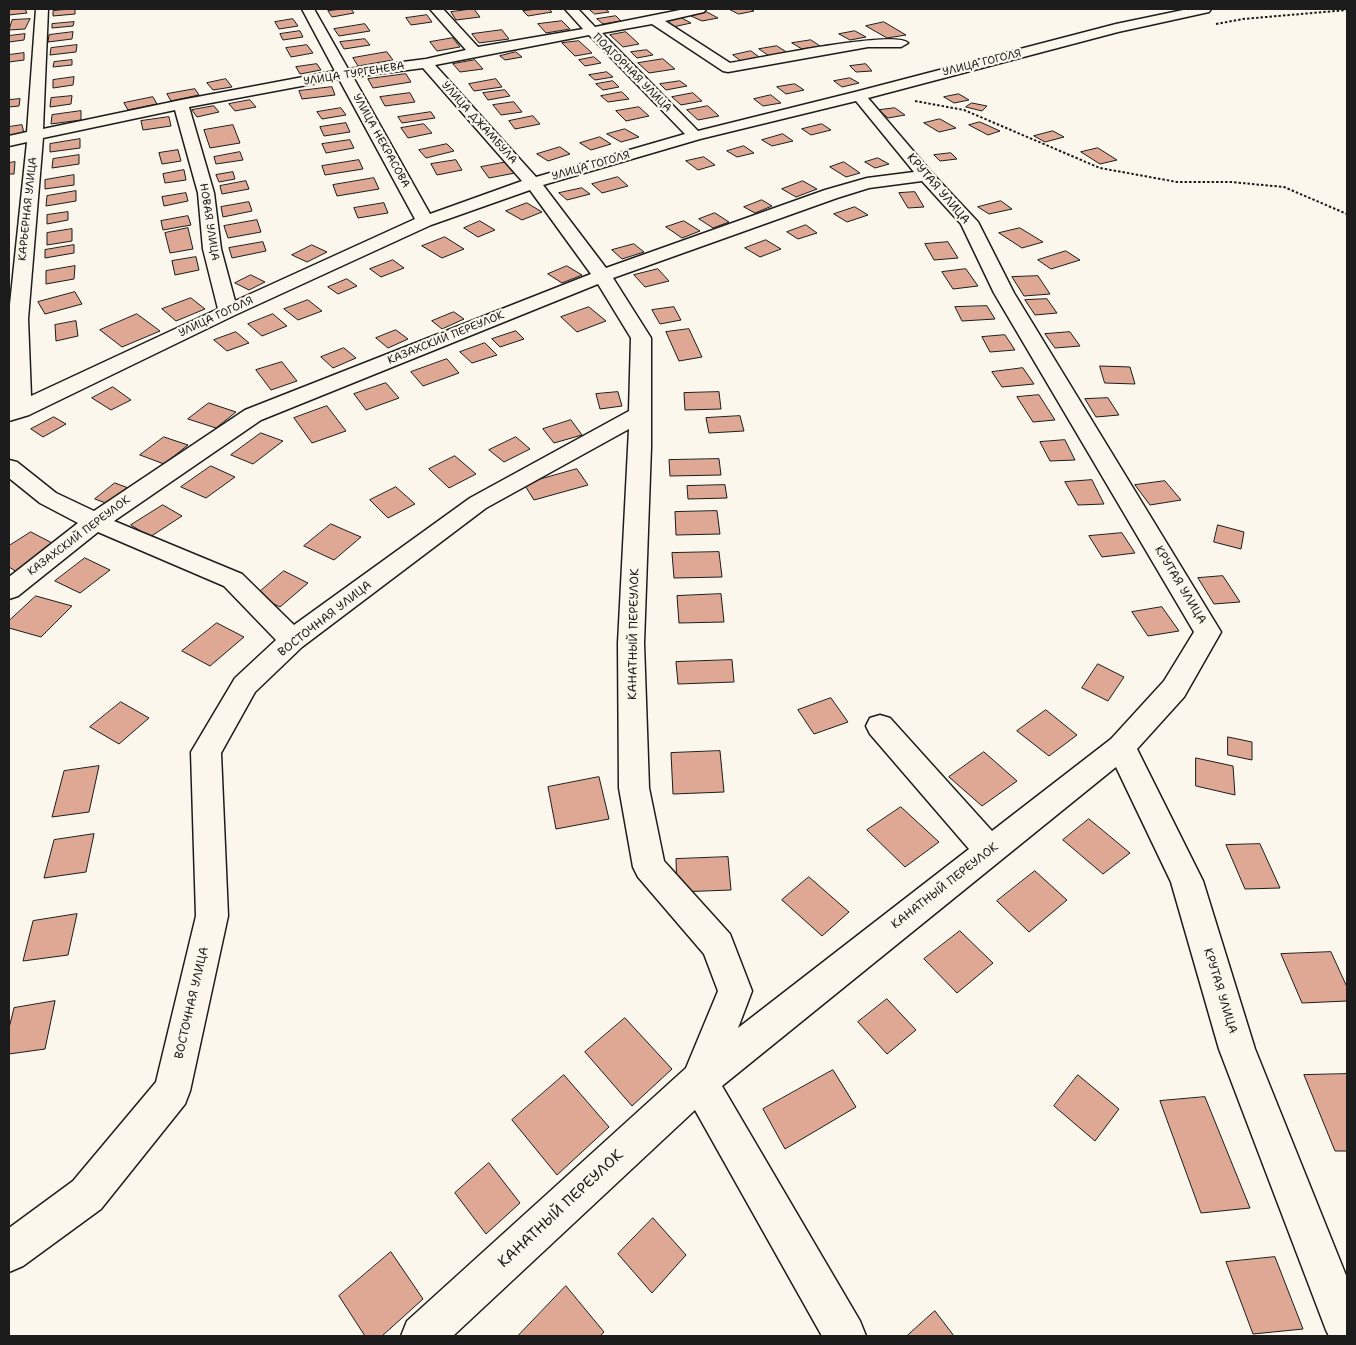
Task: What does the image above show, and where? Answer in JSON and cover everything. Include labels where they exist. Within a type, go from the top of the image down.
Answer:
[{"type":"street","name":"КАРЬЕРНАЯ УЛИЦА","points":[[15,413],[18,319],[35,136],[42,9]]},
{"type":"street","name":"УЛИЦА НЕКРАСОВА","points":[[308,9],[425,221]]},
{"type":"street","points":[[436,9],[475,52]]},
{"type":"street","name":"ПОДГОРНАЯ УЛИЦА","points":[[570,9],[695,136]]},
{"type":"street","name":"УЛИЦА ТУРГЕНЕВА","points":[[9,141],[181,104],[343,74],[426,63],[475,52],[654,20],[700,9]]},
{"type":"street","name":"УЛИЦА ГОГОЛЯ","points":[[15,413],[228,311],[425,221],[532,183],[695,136],[862,100],[1116,28],[1204,9]]},
{"type":"street","points":[[654,20],[728,68],[868,43],[901,43]]},
{"type":"street","name":"УЛИЦА ДЖАМБУЛА","points":[[426,63],[532,183]]},
{"type":"street","name":"КРУТАЯ УЛИЦА","points":[[862,100],[926,176],[969,222],[1004,293],[1208,632],[1174,689],[1121,747],[1187,881],[1237,1049],[1347,1330]]},
{"type":"street","name":"НОВАЯ УЛИЦА","points":[[181,104],[206,193],[212,249],[228,311]]},
{"type":"street","name":"КАЗАХСКИЙ ПЕРЕУЛОК","points":[[9,590],[95,522],[253,415],[602,276],[831,194],[867,183],[926,176]]},
{"type":"street","name":"КАНАТНЫЙ ПЕРЕУЛОК","points":[[532,183],[602,276],[641,338],[640,446],[631,643],[634,788],[649,866],[718,945],[735,991],[699,1081]]},
{"type":"street","name":"ВОСТОЧНАЯ УЛИЦА","points":[[9,1252],[87,1195],[172,1091],[212,916],[206,752],[245,685],[294,640],[478,504],[639,415]]},
{"type":"street","points":[[9,467],[48,498],[95,522],[232,580],[294,640]]},
{"type":"street","points":[[880,726],[990,851]]},
{"type":"street","name":"КАНАТНЫЙ ПЕРЕУЛОК","points":[[422,1336],[699,1081],[1121,747]]},
{"type":"street","points":[[699,1081],[845,1336]]},
{"type":"path","points":[[862,100],[908,100],[964,110],[1100,168],[1177,182],[1231,182],[1284,187],[1347,214]]},
{"type":"building","points":[[9,9],[25,9],[27,13],[9,15]]},
{"type":"building","points":[[75,9],[75,14],[53,16],[53,11]]},
{"type":"building","points":[[351,9],[354,13],[332,17],[328,11]]},
{"type":"building","points":[[474,9],[480,17],[456,20],[451,12]]},
{"type":"building","points":[[549,9],[552,12],[528,16],[523,11]]},
{"type":"building","points":[[589,9],[605,9],[609,12],[595,14]]},
{"type":"building","points":[[729,9],[750,9],[754,11],[739,14]]},
{"type":"building","points":[[707,12],[718,18],[702,21],[691,16]]},
{"type":"building","points":[[427,15],[432,22],[411,25],[406,18]]},
{"type":"building","points":[[616,16],[621,21],[603,24],[597,19]]},
{"type":"building","points":[[680,17],[691,23],[673,27],[662,21]]},
{"type":"building","points":[[30,19],[25,29],[9,30],[12,20]]},
{"type":"building","points":[[293,19],[298,26],[279,29],[275,22]]},
{"type":"building","points":[[562,21],[570,29],[546,33],[538,24]]},
{"type":"building","points":[[74,22],[73,26],[52,28],[52,24]]},
{"type":"building","points":[[884,22],[906,35],[887,38],[866,26]]},
{"type":"building","points":[[365,24],[370,31],[339,36],[334,29]]},
{"type":"building","points":[[502,30],[509,39],[479,43],[472,34]]},
{"type":"building","points":[[300,31],[303,37],[283,40],[280,34]]},
{"type":"building","points":[[855,31],[866,37],[850,40],[839,34]]},
{"type":"building","points":[[73,32],[72,39],[48,42],[49,35]]},
{"type":"building","points":[[626,32],[639,44],[623,47],[610,35]]},
{"type":"building","points":[[25,34],[24,40],[9,42],[9,36]]},
{"type":"building","points":[[453,38],[460,47],[437,51],[430,42]]},
{"type":"building","points":[[365,39],[370,45],[344,49],[340,42]]},
{"type":"building","points":[[811,40],[820,46],[802,49],[792,43]]},
{"type":"building","points":[[579,41],[592,53],[575,56],[562,43]]},
{"type":"building","points":[[77,45],[76,52],[50,55],[51,48]]},
{"type":"building","points":[[307,45],[313,53],[291,57],[286,48]]},
{"type":"building","points":[[777,46],[788,53],[769,56],[759,49]]},
{"type":"building","points":[[647,50],[653,55],[637,58],[631,52]]},
{"type":"building","points":[[751,51],[759,57],[741,61],[733,55]]},
{"type":"building","points":[[387,52],[393,60],[358,66],[353,58]]},
{"type":"building","points":[[516,52],[522,57],[505,60],[500,56]]},
{"type":"building","points":[[24,53],[24,60],[9,62],[9,55]]},
{"type":"building","points":[[594,57],[601,63],[585,66],[579,60]]},
{"type":"building","points":[[663,59],[675,69],[649,73],[638,63]]},
{"type":"building","points":[[72,60],[72,65],[53,67],[54,62]]},
{"type":"building","points":[[475,60],[483,69],[460,72],[453,64]]},
{"type":"building","points":[[317,64],[321,70],[300,74],[296,67]]},
{"type":"building","points":[[866,64],[872,71],[856,72],[850,66]]},
{"type":"building","points":[[607,72],[613,77],[595,80],[589,75]]},
{"type":"building","points":[[406,74],[411,82],[373,88],[368,79]]},
{"type":"building","points":[[74,77],[73,85],[53,88],[53,80]]},
{"type":"building","points":[[850,78],[859,83],[842,87],[834,81]]},
{"type":"building","points":[[226,79],[232,87],[213,90],[207,83]]},
{"type":"building","points":[[496,79],[502,87],[474,91],[469,84]]},
{"type":"building","points":[[613,81],[619,87],[603,90],[596,84]]},
{"type":"building","points":[[680,81],[687,86],[666,90],[660,84]]},
{"type":"building","points":[[795,84],[804,90],[786,94],[777,87]]},
{"type":"building","points":[[332,87],[335,95],[302,99],[299,91]]},
{"type":"building","points":[[195,89],[199,95],[171,101],[167,94]]},
{"type":"building","points":[[505,90],[510,96],[488,100],[483,93]]},
{"type":"building","points":[[622,92],[629,99],[608,102],[601,96]]},
{"type":"building","points":[[410,93],[415,102],[385,106],[380,97]]},
{"type":"building","points":[[693,93],[702,101],[681,105],[672,97]]},
{"type":"building","points":[[959,94],[969,100],[954,103],[944,97]]},
{"type":"building","points":[[771,95],[781,103],[763,106],[754,99]]},
{"type":"building","points":[[72,96],[71,104],[50,107],[51,98]]},
{"type":"building","points":[[153,97],[157,104],[128,110],[124,103]]},
{"type":"building","points":[[20,99],[19,106],[9,107],[9,100]]},
{"type":"building","points":[[250,100],[256,107],[235,111],[229,104]]},
{"type":"building","points":[[514,102],[522,112],[501,115],[493,105]]},
{"type":"building","points":[[972,103],[987,106],[982,111],[966,107]]},
{"type":"building","points":[[214,106],[219,112],[197,117],[192,110]]},
{"type":"building","points":[[708,106],[719,116],[698,120],[687,110]]},
{"type":"building","points":[[639,107],[649,116],[626,121],[616,111]]},
{"type":"building","points":[[341,108],[346,115],[322,119],[317,112]]},
{"type":"building","points":[[895,108],[905,115],[888,118],[879,110]]},
{"type":"building","points":[[81,111],[81,120],[51,124],[52,115]]},
{"type":"building","points":[[431,112],[435,118],[402,123],[398,117]]},
{"type":"building","points":[[533,116],[540,124],[515,129],[509,121]]},
{"type":"building","points":[[169,117],[171,126],[143,130],[141,121]]},
{"type":"building","points":[[940,119],[956,128],[939,132],[924,123]]},
{"type":"building","points":[[980,122],[1000,131],[988,135],[969,125]]},
{"type":"building","points":[[346,123],[350,132],[324,136],[320,127]]},
{"type":"building","points":[[424,124],[432,133],[408,138],[401,128]]},
{"type":"building","points":[[822,124],[831,130],[811,135],[802,129]]},
{"type":"building","points":[[22,125],[24,133],[9,136],[9,127]]},
{"type":"building","points":[[233,125],[240,143],[210,148],[204,130]]},
{"type":"building","points":[[625,129],[639,137],[621,142],[607,134]]},
{"type":"building","points":[[1053,131],[1064,137],[1045,142],[1034,136]]},
{"type":"building","points":[[783,134],[793,141],[772,146],[762,140]]},
{"type":"building","points":[[600,137],[611,144],[591,150],[580,143]]},
{"type":"building","points":[[80,139],[80,148],[50,152],[50,144]]},
{"type":"building","points":[[350,140],[354,148],[326,153],[322,144]]},
{"type":"building","points":[[447,144],[454,151],[426,158],[419,150]]},
{"type":"building","points":[[744,146],[754,153],[737,157],[727,151]]},
{"type":"building","points":[[560,147],[570,154],[548,161],[537,154]]},
{"type":"building","points":[[1098,148],[1117,160],[1100,164],[1081,152]]},
{"type":"building","points":[[178,150],[181,161],[162,164],[159,153]]},
{"type":"building","points":[[240,152],[243,160],[216,164],[214,157]]},
{"type":"building","points":[[951,153],[957,159],[940,161],[934,155]]},
{"type":"building","points":[[79,155],[79,164],[52,168],[53,159]]},
{"type":"building","points":[[704,157],[715,165],[698,170],[686,161]]},
{"type":"building","points":[[878,158],[889,164],[875,168],[865,162]]},
{"type":"building","points":[[359,160],[363,169],[325,175],[322,166]]},
{"type":"building","points":[[456,160],[462,170],[437,175],[431,164]]},
{"type":"building","points":[[15,162],[14,174],[9,174],[9,163]]},
{"type":"building","points":[[507,162],[515,173],[489,178],[481,167]]},
{"type":"building","points":[[844,162],[860,173],[846,177],[830,167]]},
{"type":"building","points":[[184,170],[186,180],[165,183],[163,174]]},
{"type":"building","points":[[233,172],[235,179],[219,182],[216,175]]},
{"type":"building","points":[[74,175],[74,185],[45,189],[45,180]]},
{"type":"building","points":[[618,177],[628,186],[602,193],[592,184]]},
{"type":"building","points":[[374,178],[379,189],[337,196],[333,185]]},
{"type":"building","points":[[246,181],[249,189],[222,194],[220,186]]},
{"type":"building","points":[[803,181],[817,189],[796,197],[782,189]]},
{"type":"building","points":[[582,188],[590,194],[567,200],[559,193]]},
{"type":"building","points":[[76,191],[76,201],[46,206],[47,196]]},
{"type":"building","points":[[915,192],[924,207],[908,208],[899,193]]},
{"type":"building","points":[[186,193],[188,201],[164,206],[162,197]]},
{"type":"building","points":[[762,200],[772,206],[755,213],[744,207]]},
{"type":"building","points":[[1001,201],[1012,209],[989,214],[978,207]]},
{"type":"building","points":[[249,202],[252,211],[223,217],[221,207]]},
{"type":"building","points":[[384,203],[388,213],[358,218],[354,208]]},
{"type":"building","points":[[527,203],[542,212],[522,220],[506,211]]},
{"type":"building","points":[[855,207],[868,215],[847,222],[834,214]]},
{"type":"building","points":[[68,212],[68,220],[47,224],[47,215]]},
{"type":"building","points":[[715,213],[729,222],[713,228],[699,219]]},
{"type":"building","points":[[188,216],[191,225],[163,230],[161,221]]},
{"type":"building","points":[[257,220],[261,232],[228,238],[224,226]]},
{"type":"building","points":[[480,221],[495,230],[478,237],[464,228]]},
{"type":"building","points":[[684,221],[700,231],[682,238],[666,227]]},
{"type":"building","points":[[806,225],[817,233],[798,239],[787,232]]},
{"type":"building","points":[[188,228],[193,249],[170,253],[165,233]]},
{"type":"building","points":[[1020,228],[1043,242],[1022,248],[999,233]]},
{"type":"building","points":[[72,229],[72,241],[47,245],[47,233]]},
{"type":"building","points":[[445,237],[464,249],[442,258],[422,246]]},
{"type":"building","points":[[766,240],[781,249],[760,257],[745,248]]},
{"type":"building","points":[[263,242],[266,251],[232,258],[229,248]]},
{"type":"building","points":[[948,242],[958,258],[934,260],[925,244]]},
{"type":"building","points":[[634,244],[644,252],[622,259],[612,250]]},
{"type":"building","points":[[74,245],[74,253],[45,258],[45,250]]},
{"type":"building","points":[[312,245],[327,252],[307,262],[292,255]]},
{"type":"building","points":[[1066,251],[1080,260],[1051,269],[1038,260]]},
{"type":"building","points":[[196,257],[199,270],[175,275],[172,261]]},
{"type":"building","points":[[393,260],[404,268],[381,277],[370,269]]},
{"type":"building","points":[[75,266],[74,279],[46,284],[46,271]]},
{"type":"building","points":[[567,266],[582,275],[562,283],[548,274]]},
{"type":"building","points":[[658,269],[669,281],[645,287],[634,275]]},
{"type":"building","points":[[966,269],[978,286],[953,289],[942,272]]},
{"type":"building","points":[[251,275],[265,282],[249,290],[235,283]]},
{"type":"building","points":[[1038,276],[1050,294],[1024,296],[1012,277]]},
{"type":"building","points":[[347,279],[357,286],[338,294],[328,287]]},
{"type":"building","points":[[75,292],[82,304],[45,314],[38,302]]},
{"type":"building","points":[[191,298],[205,309],[176,321],[162,309]]},
{"type":"building","points":[[1047,299],[1057,313],[1035,315],[1025,300]]},
{"type":"building","points":[[308,300],[322,311],[298,320],[284,309]]},
{"type":"building","points":[[987,306],[995,319],[962,321],[955,307]]},
{"type":"building","points":[[589,307],[606,321],[577,332],[561,317]]},
{"type":"building","points":[[674,307],[681,320],[660,324],[652,310]]},
{"type":"building","points":[[454,312],[464,319],[442,329],[432,321]]},
{"type":"building","points":[[137,314],[160,331],[122,347],[100,330]]},
{"type":"building","points":[[273,314],[287,326],[262,336],[248,324]]},
{"type":"building","points":[[76,321],[78,336],[56,341],[55,325]]},
{"type":"building","points":[[689,329],[702,357],[679,361],[666,332]]},
{"type":"building","points":[[396,330],[408,339],[388,348],[376,338]]},
{"type":"building","points":[[516,331],[524,339],[500,347],[492,339]]},
{"type":"building","points":[[236,332],[249,343],[227,351],[214,340]]},
{"type":"building","points":[[1070,332],[1080,346],[1055,348],[1045,334]]},
{"type":"building","points":[[1005,335],[1015,350],[990,352],[982,337]]},
{"type":"building","points":[[485,343],[497,355],[472,363],[460,352]]},
{"type":"building","points":[[344,348],[356,358],[333,368],[321,357]]},
{"type":"building","points":[[447,359],[459,373],[423,386],[411,372]]},
{"type":"building","points":[[282,362],[297,381],[271,390],[256,370]]},
{"type":"building","points":[[1100,366],[1130,367],[1135,384],[1105,383]]},
{"type":"building","points":[[1023,368],[1034,384],[1002,387],[992,372]]},
{"type":"building","points":[[386,383],[399,398],[366,410],[354,394]]},
{"type":"building","points":[[113,387],[131,400],[111,410],[92,398]]},
{"type":"building","points":[[618,392],[622,406],[600,409],[596,394]]},
{"type":"building","points":[[719,392],[721,409],[685,410],[684,393]]},
{"type":"building","points":[[1039,395],[1055,420],[1033,422],[1017,397]]},
{"type":"building","points":[[1108,398],[1119,415],[1096,417],[1085,399]]},
{"type":"building","points":[[209,403],[236,412],[216,428],[188,419]]},
{"type":"building","points":[[327,406],[346,431],[312,443],[294,418]]},
{"type":"building","points":[[740,416],[744,431],[709,433],[706,418]]},
{"type":"building","points":[[54,417],[66,424],[43,437],[31,429]]},
{"type":"building","points":[[571,420],[582,435],[554,443],[543,429]]},
{"type":"building","points":[[261,433],[283,441],[253,464],[231,455]]},
{"type":"building","points":[[164,437],[188,445],[164,464],[140,455]]},
{"type":"building","points":[[516,437],[530,449],[504,462],[489,450]]},
{"type":"building","points":[[1065,440],[1075,460],[1050,461],[1040,442]]},
{"type":"building","points":[[455,456],[476,474],[449,488],[429,469]]},
{"type":"building","points":[[719,459],[721,475],[670,476],[669,460]]},
{"type":"building","points":[[211,466],[235,477],[206,498],[181,487]]},
{"type":"building","points":[[577,469],[588,485],[534,500],[524,484]]},
{"type":"building","points":[[1092,480],[1104,504],[1078,505],[1065,482]]},
{"type":"building","points":[[1165,481],[1181,500],[1150,505],[1135,485]]},
{"type":"building","points":[[115,483],[131,489],[111,505],[95,499]]},
{"type":"building","points":[[725,485],[727,498],[688,499],[687,486]]},
{"type":"building","points":[[396,487],[415,504],[388,518],[370,500]]},
{"type":"building","points":[[163,505],[182,516],[150,537],[131,525]]},
{"type":"building","points":[[717,511],[720,534],[676,535],[675,512]]},
{"type":"building","points":[[331,524],[361,537],[334,560],[304,546]]},
{"type":"building","points":[[1218,525],[1244,532],[1241,549],[1214,542]]},
{"type":"building","points":[[31,532],[56,545],[17,572],[9,567],[9,546]]},
{"type":"building","points":[[1122,533],[1135,553],[1102,557],[1089,536]]},
{"type":"building","points":[[719,552],[722,577],[674,578],[672,553]]},
{"type":"building","points":[[85,558],[110,570],[80,593],[55,581]]},
{"type":"building","points":[[284,571],[308,583],[280,607],[256,595]]},
{"type":"building","points":[[1223,576],[1240,602],[1214,604],[1198,578]]},
{"type":"building","points":[[721,594],[724,622],[679,623],[677,596]]},
{"type":"building","points":[[36,596],[72,606],[41,637],[9,628],[9,621]]},
{"type":"building","points":[[1162,607],[1179,631],[1148,636],[1132,612]]},
{"type":"building","points":[[217,623],[244,637],[210,666],[182,651]]},
{"type":"building","points":[[732,660],[734,682],[678,684],[676,662]]},
{"type":"building","points":[[1098,664],[1124,677],[1108,701],[1082,688]]},
{"type":"building","points":[[831,698],[848,722],[814,734],[798,710]]},
{"type":"building","points":[[121,702],[149,718],[119,744],[90,727]]},
{"type":"building","points":[[1046,710],[1077,735],[1049,756],[1017,731]]},
{"type":"building","points":[[1228,737],[1252,742],[1252,760],[1228,755]]},
{"type":"building","points":[[720,751],[724,792],[673,794],[671,753]]},
{"type":"building","points":[[984,752],[1017,781],[982,806],[949,777]]},
{"type":"building","points":[[1196,758],[1233,766],[1235,795],[1196,786]]},
{"type":"building","points":[[99,766],[89,812],[52,817],[64,771]]},
{"type":"building","points":[[599,777],[609,819],[556,829],[548,787]]},
{"type":"building","points":[[901,807],[939,842],[905,867],[867,830]]},
{"type":"building","points":[[1089,819],[1130,853],[1103,874],[1063,840]]},
{"type":"building","points":[[94,834],[86,872],[44,878],[54,840]]},
{"type":"building","points":[[1260,844],[1280,888],[1245,889],[1226,845]]},
{"type":"building","points":[[728,857],[731,890],[677,892],[676,859]]},
{"type":"building","points":[[1035,871],[1067,900],[1029,932],[997,901]]},
{"type":"building","points":[[809,877],[849,912],[822,936],[782,900]]},
{"type":"building","points":[[77,914],[68,955],[23,961],[33,921]]},
{"type":"building","points":[[960,931],[993,963],[957,993],[924,959]]},
{"type":"building","points":[[1331,952],[1347,987],[1347,1001],[1302,1003],[1281,954]]},
{"type":"building","points":[[887,999],[916,1030],[887,1054],[858,1022]]},
{"type":"building","points":[[55,1001],[45,1049],[9,1054],[9,1028],[14,1008]]},
{"type":"building","points":[[625,1018],[672,1069],[632,1106],[585,1052]]},
{"type":"building","points":[[833,1070],[856,1107],[785,1149],[763,1109]]},
{"type":"building","points":[[1347,1074],[1347,1151],[1335,1151],[1304,1075]]},
{"type":"building","points":[[564,1075],[609,1127],[557,1175],[512,1120]]},
{"type":"building","points":[[1078,1075],[1119,1109],[1095,1141],[1054,1106]]},
{"type":"building","points":[[1205,1097],[1250,1208],[1201,1213],[1160,1101]]},
{"type":"building","points":[[489,1163],[520,1203],[486,1234],[455,1193]]},
{"type":"building","points":[[653,1218],[686,1255],[652,1293],[618,1254]]},
{"type":"building","points":[[391,1252],[423,1299],[382,1336],[365,1336],[339,1296]]},
{"type":"building","points":[[1275,1257],[1303,1329],[1253,1334],[1226,1262]]},
{"type":"building","points":[[566,1286],[604,1332],[600,1336],[518,1336]]},
{"type":"building","points":[[935,1311],[954,1336],[907,1336]]}]
